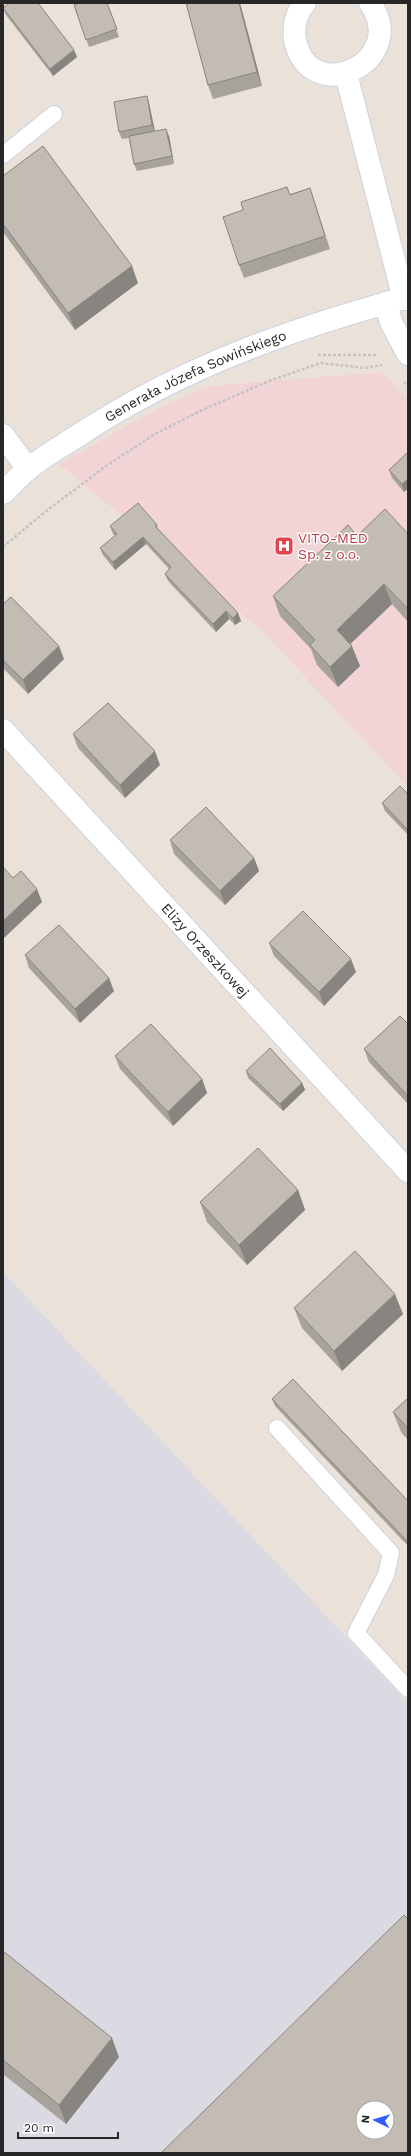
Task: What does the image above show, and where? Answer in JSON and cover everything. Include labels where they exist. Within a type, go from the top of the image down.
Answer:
[{"type":"street","points":[[305,3],[296,18],[294,33],[297,48],[305,61],[317,70],[331,75],[346,74],[359,69],[370,61],[377,49],[381,36],[380,22],[370,3]]},
{"type":"street","points":[[346,74],[399,300],[391,322],[408,354]]},
{"type":"street","name":"Generała Józefa Sowińskiego","points":[[3,493],[28,469],[104,419],[198,368],[263,342],[399,300]]},
{"type":"street","points":[[3,434],[28,469]]},
{"type":"street","name":"Elizy Orzeszkowej","points":[[3,730],[408,1172]]},
{"type":"lane","points":[[3,155],[54,114]]},
{"type":"lane","points":[[277,1428],[391,1553],[386,1575],[356,1633],[408,1689]]},
{"type":"path","points":[[324,356],[334,354],[354,357],[379,355]]},
{"type":"path","points":[[3,547],[41,515],[106,466],[155,434],[200,411],[268,381],[321,363],[365,368],[385,364]]},
{"type":"shaded area","name":"VITO-MED Sp. z o.o.","points":[[382,372],[408,399],[408,787],[260,629],[59,464],[159,408],[211,386]]},
{"type":"shaded area","points":[[3,1272],[408,1703],[408,2153],[3,2153]]},
{"type":"building","points":[[9,3],[38,3],[74,50],[50,69],[3,8]]},
{"type":"building","points":[[80,3],[107,3],[117,29],[86,40],[74,5]]},
{"type":"building","points":[[186,3],[239,3],[257,72],[208,85]]},
{"type":"building","points":[[147,96],[152,125],[119,132],[114,102]]},
{"type":"building","points":[[166,129],[172,156],[134,164],[129,136]]},
{"type":"building","points":[[43,146],[132,266],[68,313],[3,224],[3,176]]},
{"type":"building","points":[[287,187],[290,195],[310,188],[325,236],[239,265],[223,217],[243,210],[241,202]]},
{"type":"building","points":[[408,452],[408,479],[402,484],[389,470]]},
{"type":"building","points":[[138,503],[157,525],[155,526],[238,613],[233,618],[226,611],[213,624],[165,574],[171,567],[143,537],[113,562],[100,548],[117,534],[110,526]]},
{"type":"building","name":"VITO-MED Sp. z o.o.","points":[[385,509],[408,534],[408,609],[384,584],[337,630],[352,646],[330,667],[310,645],[315,640],[273,596],[348,525],[357,536]]},
{"type":"building","points":[[11,597],[59,646],[23,680],[3,660],[3,604]]},
{"type":"building","points":[[108,703],[155,751],[120,785],[73,734]]},
{"type":"building","points":[[400,786],[408,794],[408,830],[382,803]]},
{"type":"building","points":[[206,807],[254,858],[220,891],[170,840]]},
{"type":"building","points":[[3,867],[13,878],[21,871],[37,889],[3,921]]},
{"type":"building","points":[[303,911],[351,959],[319,992],[269,943]]},
{"type":"building","points":[[59,925],[109,978],[75,1009],[25,955]]},
{"type":"building","points":[[400,1016],[408,1024],[408,1096],[364,1049]]},
{"type":"building","points":[[151,1024],[202,1079],[168,1112],[115,1056]]},
{"type":"building","points":[[270,1048],[302,1083],[280,1104],[246,1071]]},
{"type":"building","points":[[258,1148],[298,1190],[239,1245],[200,1202]]},
{"type":"building","points":[[355,1251],[395,1294],[334,1351],[294,1308]]},
{"type":"building","points":[[293,1379],[408,1501],[408,1542],[272,1399]]},
{"type":"building","points":[[408,1398],[408,1428],[393,1412]]},
{"type":"building","points":[[404,1915],[408,1919],[408,2153],[161,2153]]},
{"type":"building","points":[[3,1951],[112,2038],[59,2105],[3,2060]]},
{"type":"place","name":"VITO-MED Sp. z o.o.","points":[[284,546]]}]
